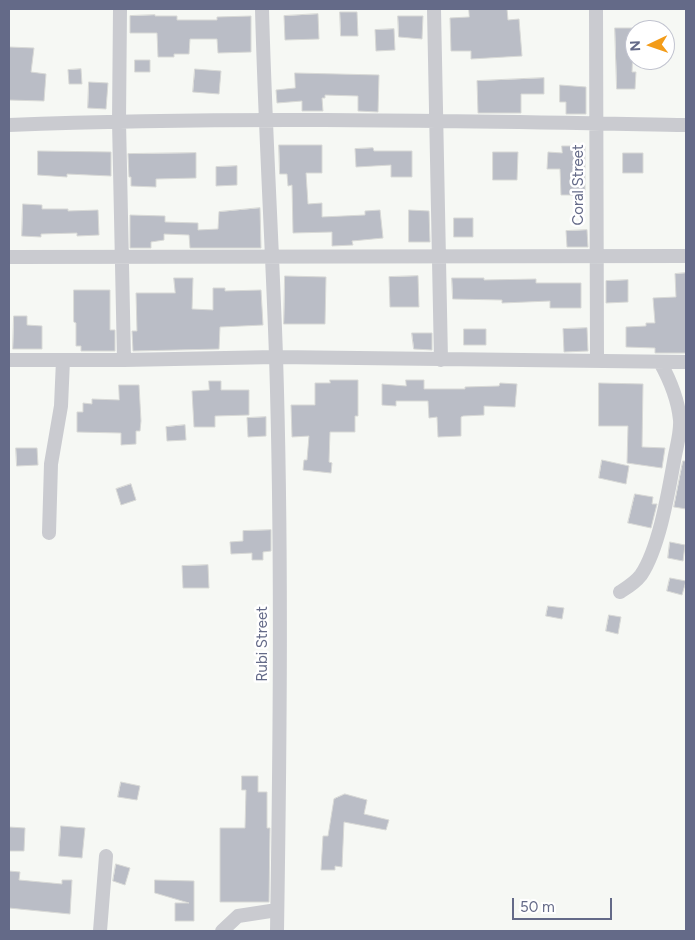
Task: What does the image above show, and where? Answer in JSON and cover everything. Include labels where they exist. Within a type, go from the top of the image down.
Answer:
[{"type":"street","points":[[120,9],[119,121],[124,360]]},
{"type":"street","name":"Rubi Street","points":[[262,9],[276,358],[280,624],[277,931]]},
{"type":"street","points":[[434,9],[441,360]]},
{"type":"street","name":"Coral Street","points":[[596,9],[596,361]]},
{"type":"street","points":[[9,125],[265,119],[686,125]]},
{"type":"street","points":[[9,257],[686,256]]},
{"type":"street","points":[[9,360],[276,358],[686,362]]},
{"type":"street","points":[[49,533],[51,464],[61,406],[63,360]]},
{"type":"street","points":[[620,592],[634,583],[650,559],[667,498],[679,432],[678,406],[673,388],[660,362]]},
{"type":"street","points":[[100,931],[106,856]]},
{"type":"street","points":[[222,931],[238,916],[277,910]]},
{"type":"building","points":[[469,9],[507,9],[508,20],[519,19],[522,56],[471,59],[471,51],[451,51],[450,18],[469,17]]},
{"type":"building","points":[[340,12],[357,12],[358,36],[341,36]]},
{"type":"building","points":[[318,14],[319,39],[285,40],[284,16]]},
{"type":"building","points":[[130,16],[177,16],[177,20],[217,20],[217,17],[251,16],[251,52],[218,53],[217,39],[190,39],[189,54],[174,54],[174,57],[158,57],[157,33],[130,33]]},
{"type":"building","points":[[398,16],[423,16],[422,39],[399,37]]},
{"type":"building","points":[[615,28],[625,28],[625,70],[636,72],[635,89],[617,89]]},
{"type":"building","points":[[394,29],[395,50],[376,51],[375,30]]},
{"type":"building","points":[[9,47],[34,48],[31,72],[46,74],[44,101],[9,100]]},
{"type":"building","points":[[135,60],[150,60],[150,72],[135,72]]},
{"type":"building","points":[[81,69],[82,84],[69,84],[68,70]]},
{"type":"building","points":[[195,69],[221,71],[219,94],[193,92]]},
{"type":"building","points":[[295,73],[379,75],[378,112],[358,111],[358,96],[325,95],[325,98],[322,98],[323,111],[302,111],[302,101],[277,103],[276,90],[295,88]]},
{"type":"building","points":[[544,78],[544,94],[521,94],[521,113],[478,113],[477,81]]},
{"type":"building","points":[[89,82],[108,83],[106,109],[88,108]]},
{"type":"building","points":[[560,85],[586,87],[586,114],[566,114],[566,102],[560,102]]},
{"type":"building","points":[[279,145],[322,145],[322,173],[306,173],[308,204],[322,203],[322,217],[365,215],[365,211],[380,210],[383,238],[352,241],[353,245],[332,246],[332,232],[293,233],[292,185],[288,186],[287,174],[280,174]]},
{"type":"building","points":[[562,146],[585,146],[585,195],[561,195],[560,169],[547,169],[548,152],[562,153]]},
{"type":"building","points":[[373,148],[374,151],[412,151],[412,177],[391,177],[391,165],[356,167],[355,149]]},
{"type":"building","points":[[38,151],[111,152],[111,176],[67,174],[67,177],[38,175]]},
{"type":"building","points":[[493,152],[518,152],[517,180],[493,180]]},
{"type":"building","points":[[196,153],[196,178],[156,179],[156,187],[131,186],[128,154]]},
{"type":"building","points":[[623,153],[643,153],[643,173],[623,173]]},
{"type":"building","points":[[237,166],[237,185],[216,186],[216,167]]},
{"type":"building","points":[[23,204],[42,205],[42,209],[68,209],[68,211],[98,210],[99,235],[77,236],[77,233],[41,234],[41,237],[22,236]]},
{"type":"building","points":[[260,208],[261,248],[190,248],[189,235],[164,234],[164,240],[151,242],[151,248],[130,248],[130,215],[165,216],[165,222],[198,223],[198,230],[218,229],[219,212]]},
{"type":"building","points":[[409,210],[429,211],[430,242],[409,242]]},
{"type":"building","points":[[454,218],[473,218],[473,237],[454,237]]},
{"type":"building","points":[[587,230],[588,247],[567,247],[566,231]]},
{"type":"building","points":[[686,273],[686,353],[655,353],[655,348],[626,347],[626,327],[646,326],[646,323],[655,323],[653,298],[676,297],[675,274]]},
{"type":"building","points":[[285,276],[326,277],[325,324],[284,324]]},
{"type":"building","points":[[418,276],[419,307],[390,307],[389,277]]},
{"type":"building","points":[[174,278],[193,278],[192,309],[213,310],[213,288],[225,288],[225,291],[261,290],[263,325],[220,327],[219,349],[133,351],[132,331],[137,331],[136,293],[175,293]]},
{"type":"building","points":[[452,278],[484,278],[484,280],[536,279],[536,283],[581,283],[581,308],[550,308],[550,301],[502,303],[502,300],[453,299]]},
{"type":"building","points":[[628,280],[628,302],[606,303],[606,281]]},
{"type":"building","points":[[74,290],[110,290],[110,330],[115,330],[115,351],[81,351],[81,346],[76,346]]},
{"type":"building","points":[[14,316],[27,316],[27,325],[42,326],[42,349],[13,349]]},
{"type":"building","points":[[587,328],[588,351],[564,352],[563,329]]},
{"type":"building","points":[[464,329],[486,329],[486,345],[464,345]]},
{"type":"building","points":[[412,333],[432,333],[432,350],[414,349]]},
{"type":"building","points":[[330,380],[358,380],[358,416],[355,416],[355,432],[330,432],[329,462],[332,463],[331,473],[303,470],[304,460],[307,460],[309,436],[292,437],[291,405],[315,405],[315,383],[330,383]]},
{"type":"building","points":[[406,380],[424,380],[424,389],[465,389],[465,387],[499,386],[500,383],[517,384],[515,407],[484,406],[484,415],[461,417],[461,436],[438,437],[437,417],[429,418],[428,401],[396,401],[396,406],[382,405],[382,384],[406,386]]},
{"type":"building","points":[[209,381],[221,381],[221,390],[249,390],[249,415],[215,416],[215,427],[194,427],[192,391],[209,390]]},
{"type":"building","points":[[599,383],[643,384],[642,447],[665,448],[662,468],[627,463],[628,426],[599,426]]},
{"type":"building","points":[[119,385],[139,385],[141,421],[140,431],[136,431],[136,444],[121,445],[121,433],[77,432],[77,412],[83,412],[83,403],[92,404],[92,399],[119,400]]},
{"type":"building","points":[[266,417],[266,436],[248,437],[247,418]]},
{"type":"building","points":[[185,425],[186,440],[167,441],[166,427]]},
{"type":"building","points":[[16,448],[37,448],[38,465],[17,466]]},
{"type":"building","points":[[602,460],[629,466],[626,484],[599,478]]},
{"type":"building","points":[[683,461],[686,461],[686,509],[674,507]]},
{"type":"building","points":[[131,484],[136,500],[121,505],[116,489]]},
{"type":"building","points":[[635,494],[653,497],[652,504],[657,504],[651,528],[628,523]]},
{"type":"building","points":[[271,530],[271,551],[263,552],[263,560],[252,560],[252,553],[231,554],[230,542],[243,541],[243,531]]},
{"type":"building","points":[[670,542],[685,545],[683,561],[668,558]]},
{"type":"building","points":[[208,565],[209,588],[183,588],[182,566]]},
{"type":"building","points":[[670,578],[686,581],[682,595],[667,591]]},
{"type":"building","points":[[548,606],[564,608],[562,619],[546,616]]},
{"type":"building","points":[[609,615],[621,617],[618,634],[606,631]]},
{"type":"building","points":[[242,776],[258,776],[258,792],[267,792],[267,828],[270,828],[269,902],[220,902],[220,828],[245,828],[246,790],[242,790]]},
{"type":"building","points":[[121,782],[140,786],[137,800],[118,797]]},
{"type":"building","points":[[345,794],[367,800],[364,814],[389,820],[386,830],[344,822],[342,867],[335,866],[335,870],[321,870],[323,836],[328,836],[334,799]]},
{"type":"building","points":[[61,826],[85,828],[82,858],[59,856]]},
{"type":"building","points":[[9,827],[25,828],[24,851],[9,851]]},
{"type":"building","points":[[116,864],[130,868],[125,885],[113,881]]},
{"type":"building","points":[[9,871],[20,872],[19,880],[62,884],[62,880],[72,880],[70,914],[9,908]]},
{"type":"building","points":[[155,880],[194,881],[194,921],[175,921],[175,903],[189,903],[155,893]]}]
